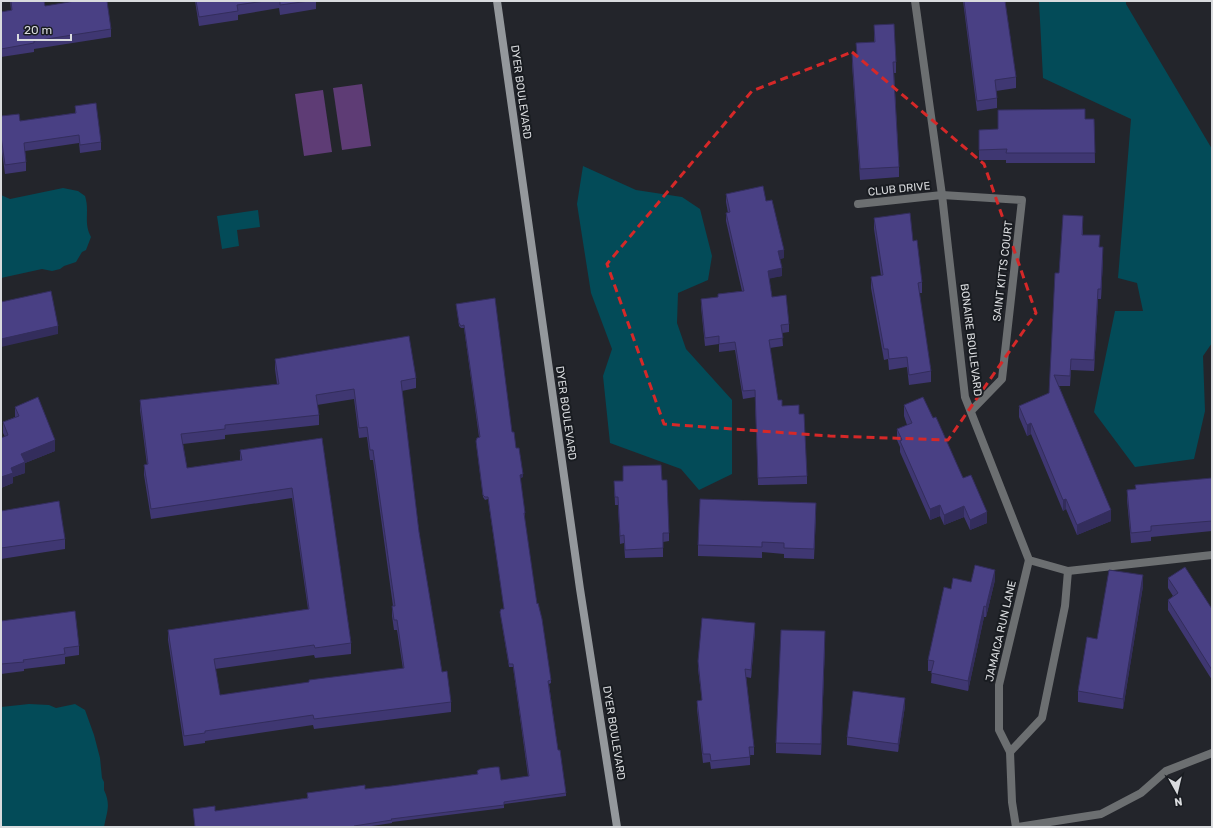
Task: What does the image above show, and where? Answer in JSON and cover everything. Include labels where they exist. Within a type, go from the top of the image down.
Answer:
[{"type":"main road","name":"DYER BOULEVARD","points":[[497,1],[580,589],[617,827]]},
{"type":"street","name":"BONAIRE BOULEVARD","points":[[915,1],[942,195],[965,397],[1029,560]]},
{"type":"street","name":"CLUB DRIVE","points":[[858,204],[942,195]]},
{"type":"street","name":"SAINT KITTS COURT","points":[[942,195],[1022,200],[1002,379],[971,411]]},
{"type":"street","points":[[1029,560],[1068,570],[1212,555]]},
{"type":"street","name":"JAMAICA RUN LANE","points":[[1017,827],[1012,802],[1010,752],[999,730],[999,685],[1029,560]]},
{"type":"street","points":[[1010,752],[1042,718],[1065,606],[1068,570]]},
{"type":"street","points":[[1017,827],[1101,814],[1141,793],[1166,771],[1212,754]]},
{"type":"highlighted area","points":[[852,52],[984,164],[1036,313],[948,440],[830,436],[664,424],[607,264],[752,91]]},
{"type":"shaded area","points":[[362,84],[371,146],[342,150],[333,88]]},
{"type":"shaded area","points":[[323,90],[332,152],[304,156],[295,94]]},
{"type":"water","points":[[1039,1],[1126,1],[1126,4],[1212,149],[1212,343],[1203,356],[1205,411],[1194,459],[1135,467],[1094,412],[1115,311],[1143,311],[1137,283],[1118,278],[1131,119],[1043,78]]},
{"type":"water","points":[[583,166],[636,190],[682,197],[700,209],[712,256],[708,280],[678,293],[677,323],[686,349],[732,400],[732,474],[699,490],[681,469],[610,443],[603,376],[612,349],[591,293],[577,204]]},
{"type":"water","points":[[63,188],[78,191],[85,196],[87,207],[87,227],[91,237],[86,250],[82,252],[76,262],[60,269],[52,271],[42,269],[1,278],[1,195],[10,199]]},
{"type":"water","points":[[258,210],[260,227],[237,230],[239,246],[222,249],[217,216]]},
{"type":"water","points":[[29,704],[49,705],[56,708],[75,704],[85,710],[100,758],[104,790],[108,804],[104,827],[1,827],[1,707]]},
{"type":"building","points":[[11,1],[44,1],[45,6],[75,1],[107,1],[111,29],[34,41],[34,43],[1,49],[1,12],[12,10]]},
{"type":"building","points":[[196,1],[265,1],[237,5],[238,11],[199,17]]},
{"type":"building","points":[[280,1],[309,1],[280,5]]},
{"type":"building","points":[[964,1],[1005,1],[1016,77],[995,80],[997,98],[977,101]]},
{"type":"building","points":[[894,24],[896,62],[893,62],[899,167],[860,169],[852,54],[857,54],[856,43],[875,42],[874,25]]},
{"type":"building","points":[[96,103],[101,142],[80,145],[79,135],[24,143],[26,162],[5,165],[1,136],[1,116],[19,114],[20,121],[76,113],[75,106]]},
{"type":"building","points":[[1085,109],[1085,119],[1094,119],[1095,153],[1006,153],[1007,149],[979,150],[979,130],[998,129],[998,110]]},
{"type":"building","points":[[763,186],[766,201],[772,200],[784,250],[778,251],[782,268],[768,271],[772,297],[786,295],[789,324],[781,325],[783,338],[769,340],[778,400],[782,400],[782,406],[799,405],[799,414],[804,414],[807,476],[758,478],[755,390],[743,391],[735,342],[719,344],[719,336],[705,338],[701,299],[718,297],[718,294],[744,291],[726,213],[730,212],[726,194]]},
{"type":"building","points":[[910,213],[913,241],[917,240],[922,282],[918,283],[931,371],[909,375],[907,357],[889,359],[888,349],[884,349],[871,277],[883,275],[874,218]]},
{"type":"building","points":[[1063,215],[1083,216],[1082,235],[1100,235],[1099,247],[1103,247],[1101,289],[1098,289],[1094,360],[1071,359],[1070,376],[1054,375],[1111,510],[1077,525],[1066,499],[1063,500],[1031,423],[1027,425],[1019,406],[1049,393],[1055,273],[1059,273]]},
{"type":"building","points":[[51,291],[58,326],[1,339],[1,302]]},
{"type":"building","points":[[495,298],[512,432],[514,432],[516,448],[519,448],[523,474],[520,475],[524,513],[537,604],[538,603],[542,619],[551,680],[548,681],[566,793],[504,802],[504,805],[391,819],[392,820],[354,827],[195,827],[193,809],[215,806],[215,811],[308,798],[307,793],[365,785],[365,789],[478,774],[477,771],[480,769],[495,767],[499,767],[501,780],[529,776],[513,664],[509,664],[500,612],[501,609],[504,609],[488,497],[483,495],[476,441],[477,438],[480,437],[464,325],[461,326],[459,323],[456,304]]},
{"type":"building","points":[[409,336],[416,378],[401,381],[419,532],[442,672],[447,671],[451,702],[314,719],[313,715],[205,731],[205,733],[184,736],[168,630],[309,609],[292,488],[151,509],[144,465],[148,464],[140,400],[279,384],[275,359]],"holes":[[[354,389],[359,428],[367,427],[370,450],[373,450],[395,606],[392,606],[394,620],[397,620],[404,668],[309,680],[309,682],[220,695],[214,659],[314,645],[315,648],[351,643],[322,438],[240,450],[242,460],[187,468],[181,434],[225,429],[225,425],[319,415],[316,395]]]},
{"type":"building","points":[[38,397],[55,440],[21,454],[25,462],[11,468],[13,473],[1,477],[1,438],[8,435],[3,422],[19,416],[15,407]]},
{"type":"building","points":[[923,397],[933,418],[936,417],[963,478],[971,475],[987,512],[970,520],[964,506],[944,515],[940,505],[930,509],[900,441],[902,440],[897,429],[912,423],[904,405]]},
{"type":"building","points":[[661,465],[662,480],[667,480],[669,533],[663,533],[663,548],[625,550],[624,535],[620,536],[618,497],[615,497],[614,481],[623,481],[623,466]]},
{"type":"building","points":[[1212,478],[1212,521],[1151,526],[1151,531],[1131,533],[1127,490],[1136,489],[1135,485]]},
{"type":"building","points":[[700,499],[816,503],[814,549],[784,548],[784,543],[762,542],[762,547],[698,545]]},
{"type":"building","points":[[59,501],[65,539],[1,548],[1,511]]},
{"type":"building","points":[[975,565],[995,570],[986,607],[984,606],[968,681],[931,673],[934,661],[928,660],[944,587],[951,589],[953,578],[971,582]]},
{"type":"building","points":[[1185,567],[1212,609],[1212,670],[1168,600],[1178,593],[1168,578]]},
{"type":"building","points":[[1109,570],[1143,575],[1123,699],[1078,691],[1087,637],[1097,639]]},
{"type":"building","points":[[75,611],[79,646],[64,648],[65,654],[23,660],[24,662],[1,664],[1,621]]},
{"type":"building","points":[[702,618],[755,623],[751,670],[745,669],[754,747],[749,747],[750,757],[711,761],[710,754],[703,754],[697,701],[702,700],[698,661]]},
{"type":"building","points":[[781,630],[825,631],[821,744],[776,743]]},
{"type":"building","points":[[853,691],[905,698],[898,744],[847,737]]}]
